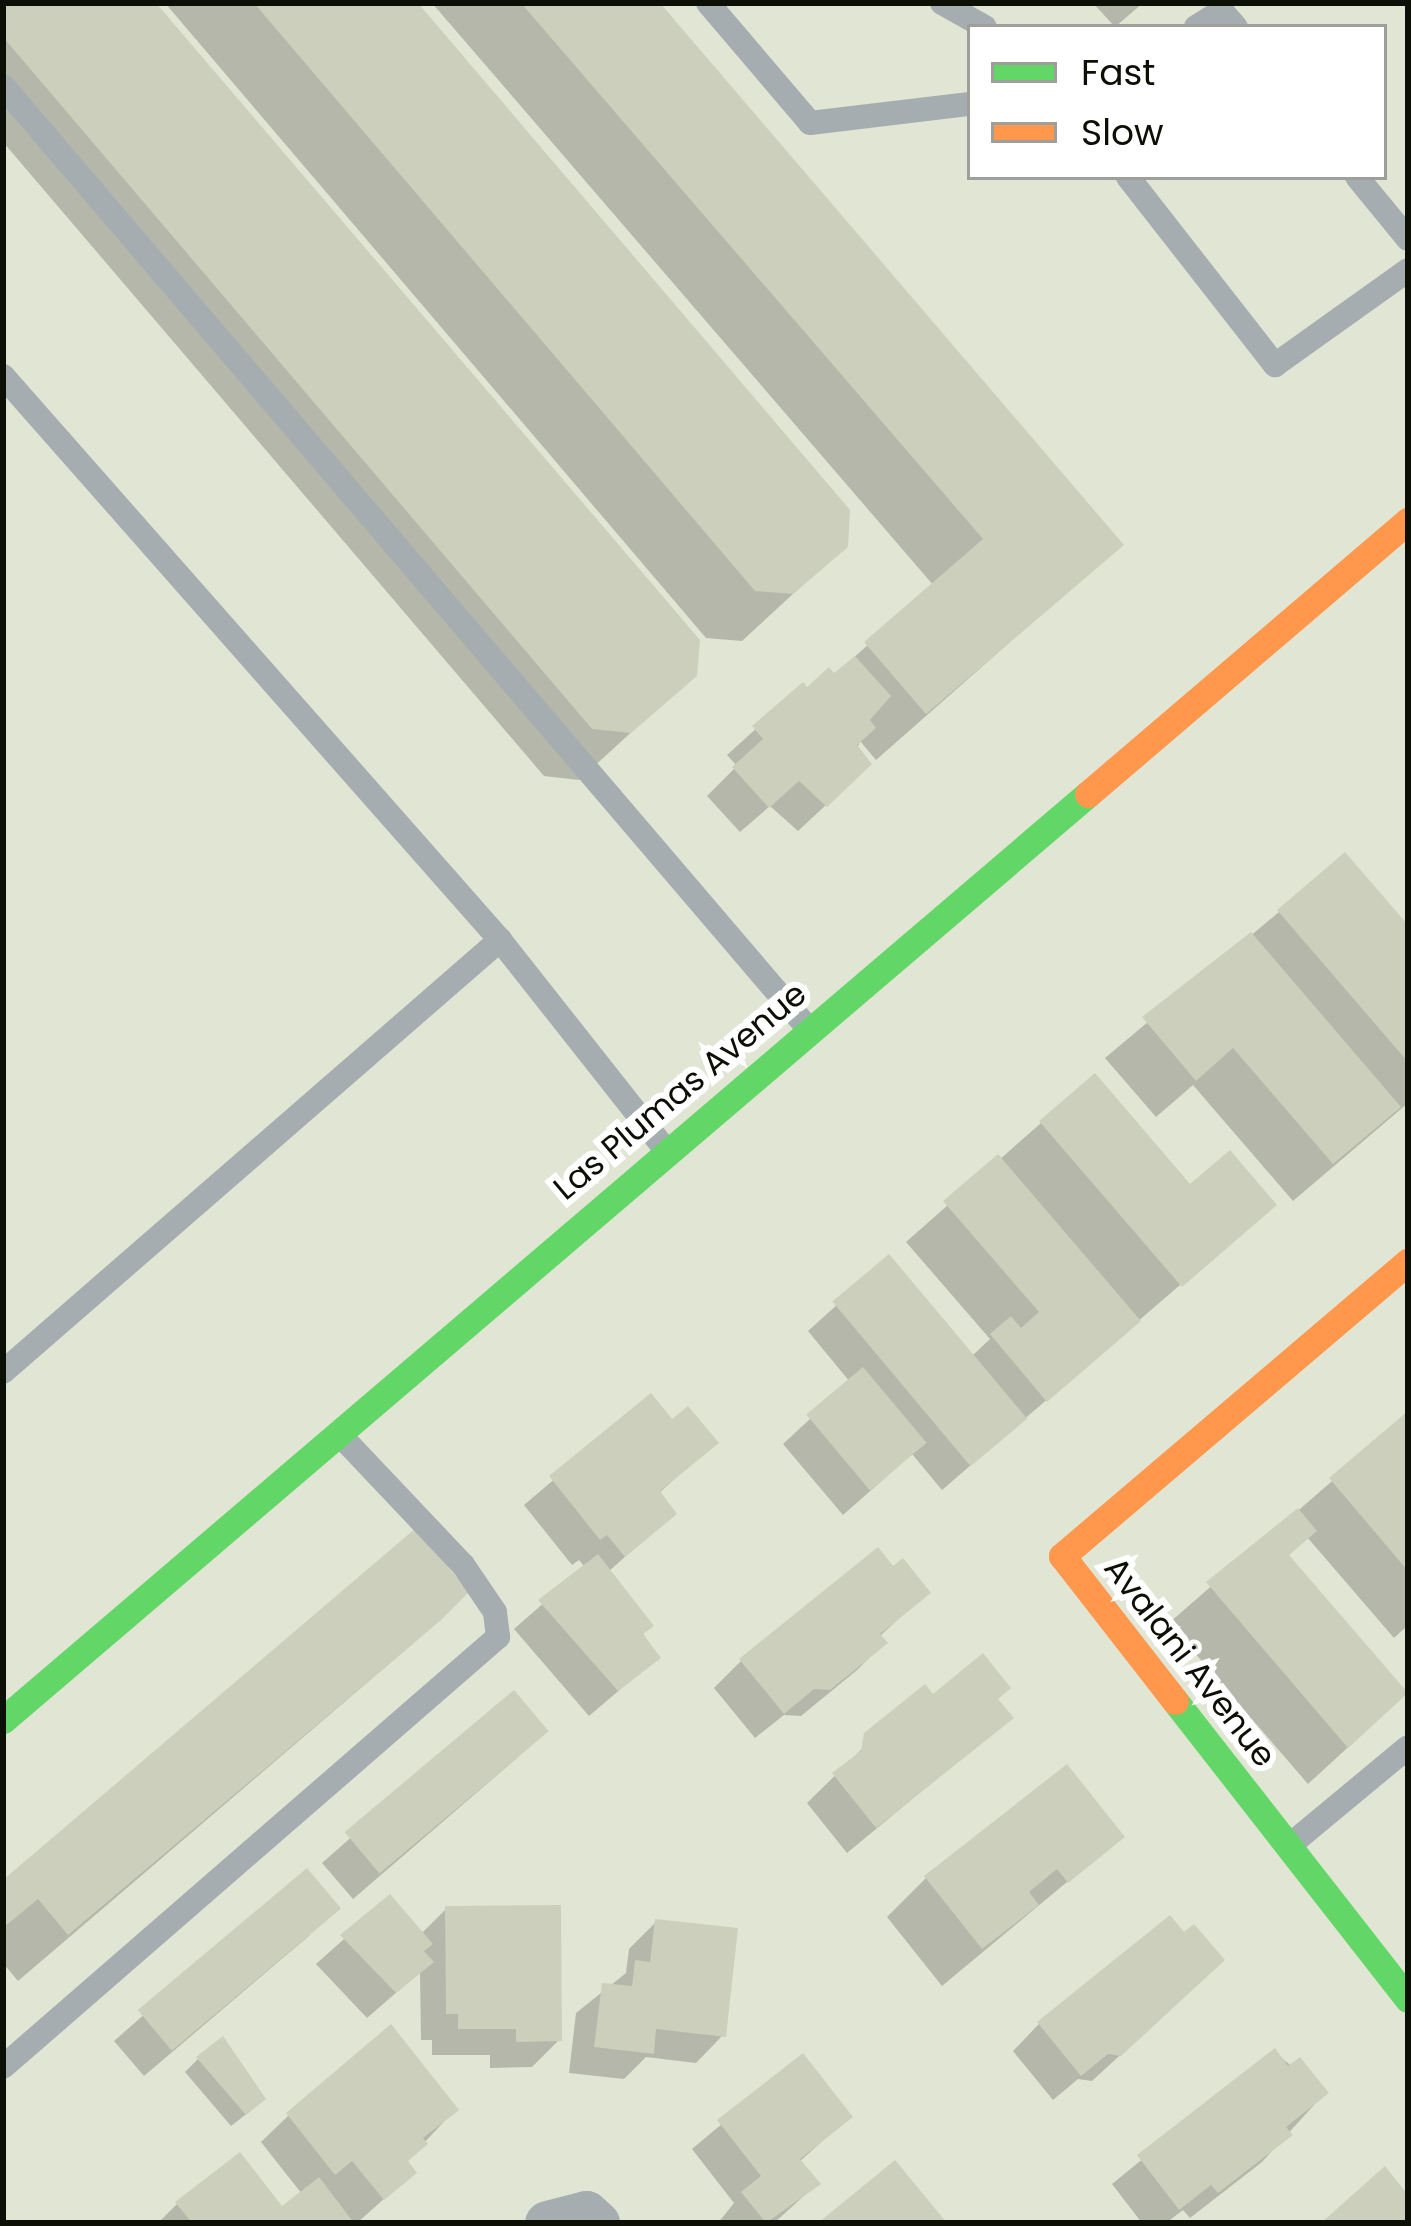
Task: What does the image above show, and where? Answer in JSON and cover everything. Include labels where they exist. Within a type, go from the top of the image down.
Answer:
[{"type":"street","name":"Las Plumas Avenue","points":[[3,1720],[1408,521]]},
{"type":"street","name":"Avalani Avenue","points":[[1408,1262],[1062,1556],[1408,2000]]},
{"type":"street","points":[[547,2223],[586,2213],[597,2223]]},
{"type":"lane","points":[[708,3],[810,123],[967,104]]},
{"type":"lane","points":[[942,3],[980,24]]},
{"type":"lane","points":[[1201,24],[1222,10],[1233,24]]},
{"type":"lane","points":[[3,86],[808,1029]]},
{"type":"lane","points":[[1130,180],[1275,365],[1408,270]]},
{"type":"lane","points":[[1360,180],[1407,238]]},
{"type":"lane","points":[[3,376],[500,940],[666,1150]]},
{"type":"lane","points":[[3,1372],[500,940]]},
{"type":"lane","points":[[3,2067],[498,1637],[495,1612],[463,1565],[337,1432]]},
{"type":"lane","points":[[1288,1846],[1408,1748]]},
{"type":"building","points":[[3,3],[156,3],[700,640],[697,676],[631,733],[592,729],[3,37]]},
{"type":"building","points":[[254,3],[418,3],[850,510],[848,547],[793,594],[755,591]]},
{"type":"building","points":[[521,3],[660,3],[1124,545],[926,714],[864,642],[983,539]]},
{"type":"building","points":[[855,656],[891,696],[870,720],[876,728],[857,745],[872,764],[827,807],[799,781],[769,808],[732,767],[763,739],[752,726],[803,682],[807,687],[829,667],[834,673]]},
{"type":"building","points":[[1345,852],[1408,925],[1408,1062],[1277,910]]},
{"type":"building","points":[[1251,932],[1401,1107],[1333,1164],[1233,1048],[1196,1081],[1142,1017]]},
{"type":"building","points":[[1095,1073],[1190,1184],[1230,1150],[1277,1205],[1182,1287],[1039,1121]]},
{"type":"building","points":[[998,1154],[1141,1321],[1047,1402],[990,1334],[1011,1316],[1021,1328],[1039,1312],[943,1201]]},
{"type":"building","points":[[889,1254],[1027,1419],[971,1466],[832,1302]]},
{"type":"building","points":[[863,1367],[927,1443],[870,1490],[806,1415]]},
{"type":"building","points":[[651,1393],[672,1419],[688,1406],[719,1443],[660,1491],[677,1514],[625,1557],[607,1535],[600,1540],[549,1476]]},
{"type":"building","points":[[1408,1411],[1408,1571],[1329,1478]]},
{"type":"building","points":[[1298,1508],[1317,1531],[1289,1555],[1408,1693],[1348,1748],[1206,1582]]},
{"type":"building","points":[[416,1528],[469,1592],[441,1620],[68,1935],[38,1899],[3,1928],[3,1880]]},
{"type":"building","points":[[878,1547],[893,1566],[903,1558],[931,1593],[880,1634],[888,1643],[830,1690],[814,1689],[784,1714],[739,1659]]},
{"type":"building","points":[[598,1554],[654,1626],[643,1634],[661,1658],[618,1691],[538,1600]]},
{"type":"building","points":[[983,1653],[1011,1688],[998,1699],[1014,1718],[876,1828],[832,1773],[861,1751],[864,1733],[925,1684],[933,1694]]},
{"type":"building","points":[[514,1690],[549,1731],[379,1873],[345,1832]]},
{"type":"building","points":[[1067,1764],[1125,1837],[1068,1883],[1057,1869],[1029,1892],[1039,1905],[982,1949],[924,1876]]},
{"type":"building","points":[[307,1868],[341,1909],[172,2051],[138,2010]]},
{"type":"building","points":[[390,1894],[433,1944],[424,1951],[434,1962],[396,1993],[340,1935]]},
{"type":"building","points":[[561,1905],[562,2041],[516,2042],[516,2029],[458,2029],[458,2014],[446,2014],[445,1906]]},
{"type":"building","points":[[1170,1915],[1184,1932],[1194,1924],[1225,1960],[1121,2056],[1108,2054],[1081,2076],[1037,2022]]},
{"type":"building","points":[[655,1919],[738,1928],[726,2037],[656,2029],[654,2054],[594,2047],[602,1983],[632,1986],[635,1960],[650,1962]]},
{"type":"building","points":[[391,2024],[459,2110],[423,2138],[428,2144],[408,2161],[417,2173],[384,2200],[352,2161],[335,2175],[286,2113]]},
{"type":"building","points":[[223,2036],[266,2099],[246,2115],[196,2057]]},
{"type":"building","points":[[1275,2048],[1288,2066],[1300,2057],[1329,2093],[1286,2127],[1293,2135],[1218,2193],[1211,2185],[1179,2210],[1137,2155]]},
{"type":"building","points":[[803,2053],[853,2117],[800,2159],[821,2184],[766,2223],[741,2192],[761,2176],[717,2120]]},
{"type":"building","points":[[240,2152],[282,2206],[319,2177],[354,2223],[192,2223],[175,2202]]},
{"type":"building","points":[[895,2160],[947,2223],[818,2223]]},
{"type":"building","points":[[1385,2166],[1408,2195],[1408,2223],[1321,2223]]},
{"type":"traffic: fast","points":[[3,1720],[1088,794]]},
{"type":"traffic: fast","points":[[1175,1701],[1408,1999]]},
{"type":"traffic: slow","points":[[1088,794],[1408,521]]},
{"type":"traffic: slow","points":[[1175,1701],[1062,1556],[1408,1262]]}]
